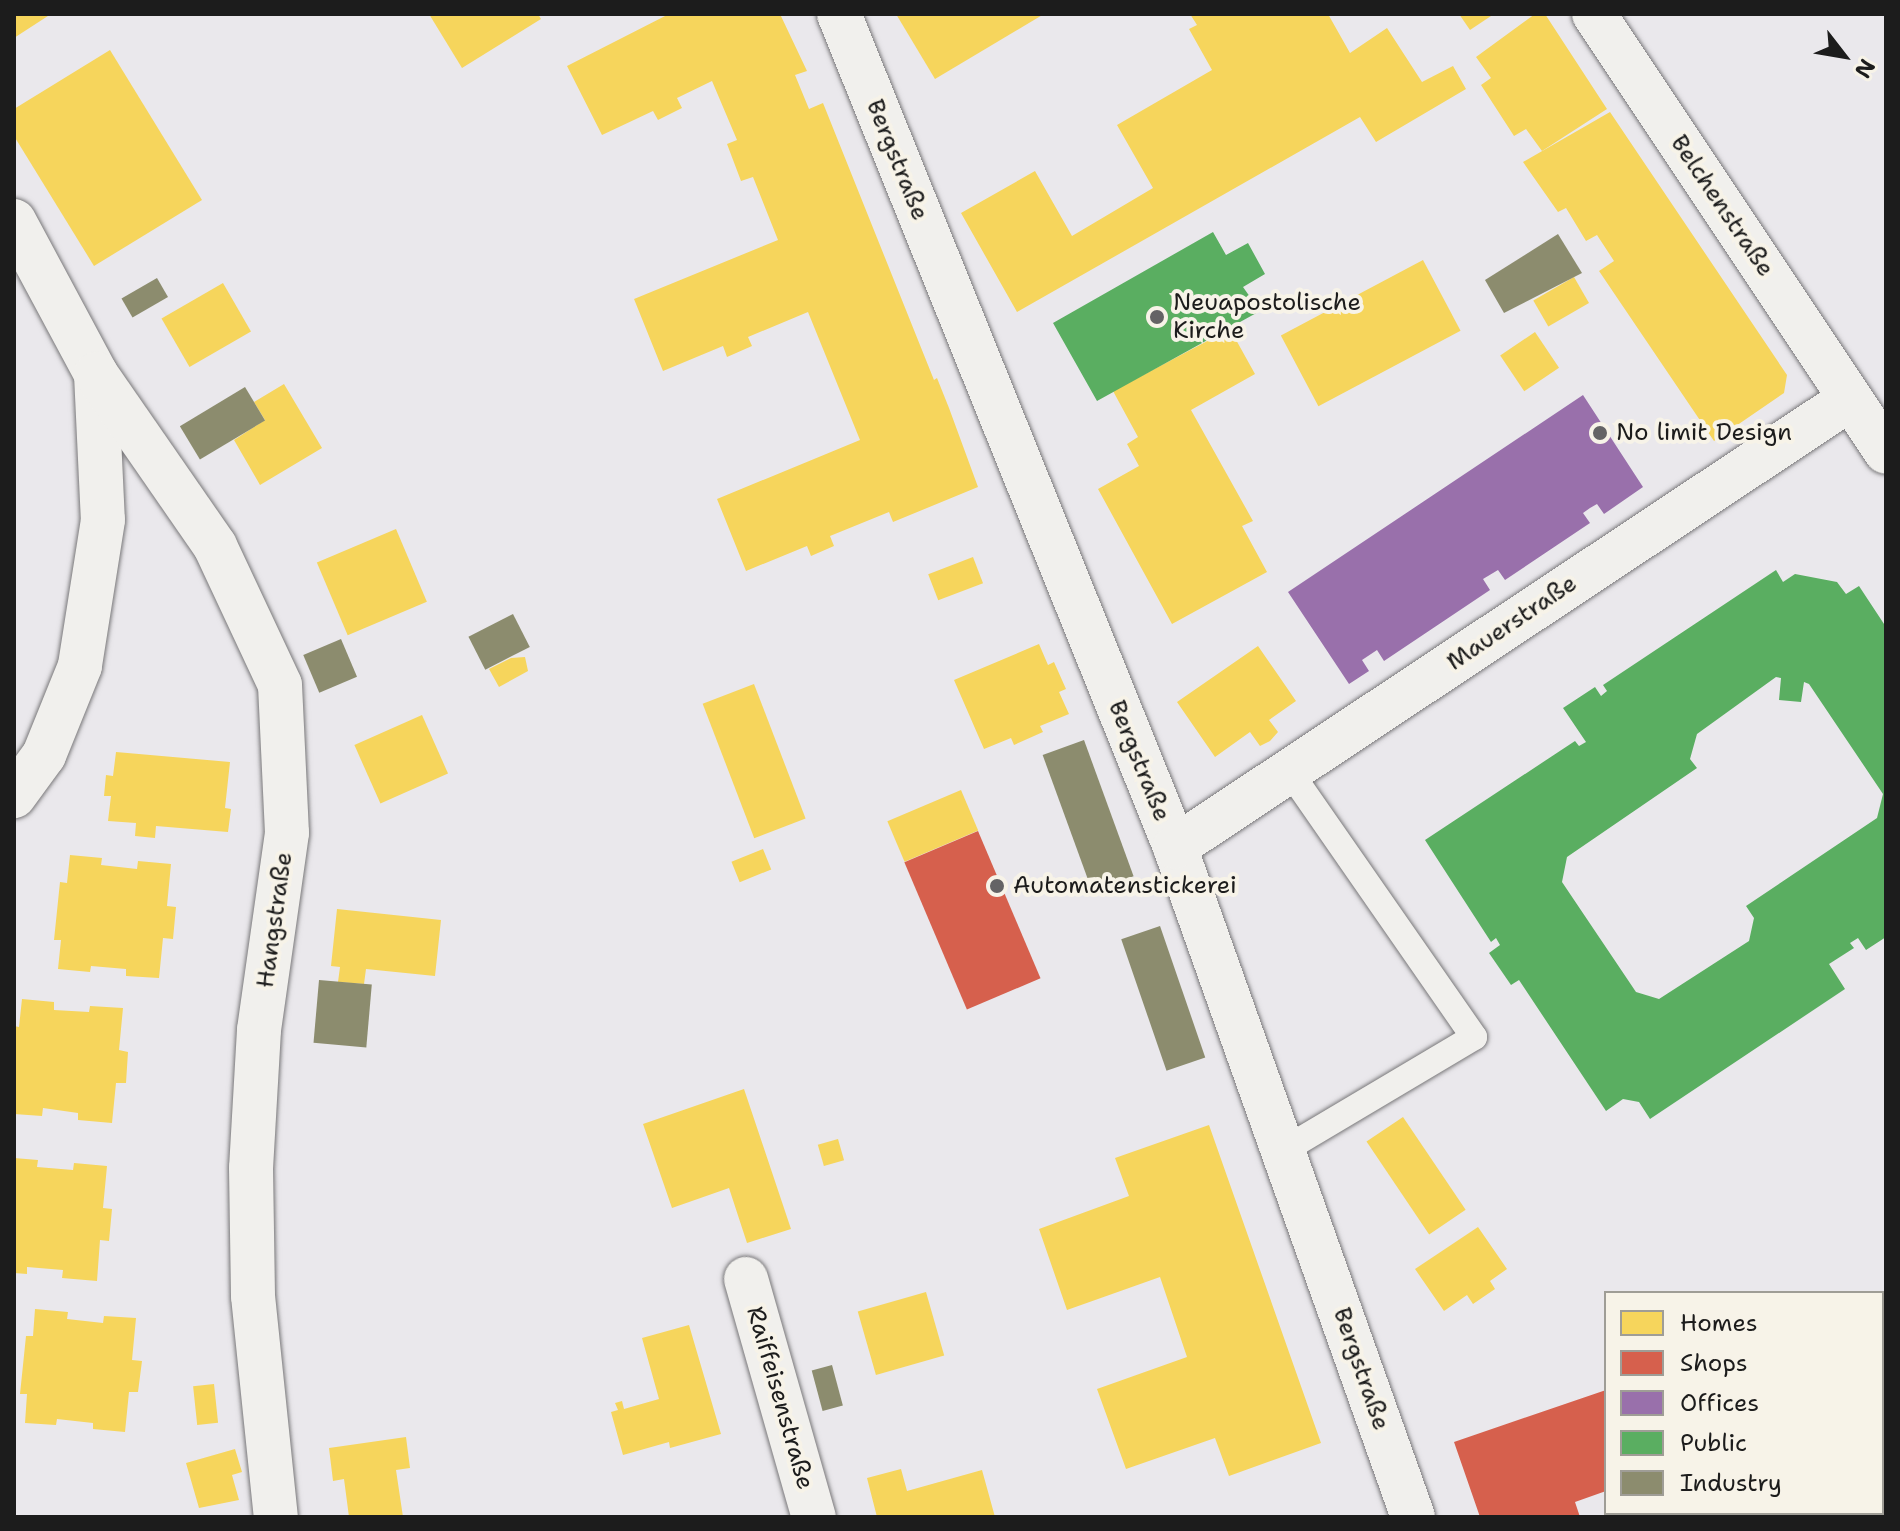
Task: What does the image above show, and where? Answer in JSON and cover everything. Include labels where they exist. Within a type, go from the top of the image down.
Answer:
[{"type":"street","name":"Bergstraße","points":[[839,14],[1175,847],[1413,1517]]},
{"type":"street","name":"Belchenstraße","points":[[1594,14],[1886,452]]},
{"type":"street","name":"Hangstraße","points":[[14,221],[96,374],[215,546],[280,685],[287,833],[259,1030],[251,1168],[253,1296],[276,1517]]},
{"type":"street","points":[[14,796],[44,755],[80,666],[103,520],[96,374]]},
{"type":"street","name":"Mauerstraße","points":[[1175,847],[1850,399]]},
{"type":"street","name":"Raiffeisenstraße","points":[[746,1279],[814,1517]]},
{"type":"lane","points":[[1284,1150],[1474,1037],[1289,771]]},
{"type":"building: Homes","points":[[14,14],[51,14],[14,38]]},
{"type":"building: Homes","points":[[429,14],[538,14],[541,19],[462,68]]},
{"type":"building: Homes","points":[[669,14],[780,14],[807,71],[795,75],[809,109],[823,103],[934,380],[937,378],[978,487],[893,522],[889,512],[830,536],[834,546],[811,556],[807,546],[746,571],[717,499],[860,440],[808,312],[748,337],[752,346],[727,357],[723,346],[663,371],[634,299],[778,240],[753,177],[741,181],[727,144],[737,140],[712,81],[677,98],[682,108],[658,120],[653,111],[602,135],[567,66]]},
{"type":"building: Homes","points":[[896,14],[1044,14],[935,79]]},
{"type":"building: Homes","points":[[1190,14],[1328,14],[1350,53],[1387,28],[1422,82],[1453,66],[1466,89],[1376,142],[1360,117],[1017,312],[961,213],[1035,171],[1072,236],[1153,188],[1117,125],[1212,70],[1189,29],[1197,25]]},
{"type":"building: Homes","points":[[1459,14],[1494,14],[1470,30]]},
{"type":"building: Homes","points":[[1535,14],[1545,14],[1607,109],[1542,151],[1526,129],[1514,136],[1481,85],[1491,78],[1476,57]]},
{"type":"building: Homes","points":[[110,50],[202,200],[94,266],[14,136],[14,109]]},
{"type":"building: Homes","points":[[1610,112],[1787,375],[1784,393],[1714,441],[1599,271],[1614,261],[1597,235],[1586,241],[1566,208],[1558,212],[1523,162]]},
{"type":"building: Homes","points":[[1423,260],[1461,331],[1318,406],[1281,336]]},
{"type":"building: Homes","points":[[1574,277],[1589,303],[1548,326],[1533,300]]},
{"type":"building: Homes","points":[[223,283],[251,331],[190,367],[162,318]]},
{"type":"building: Homes","points":[[1230,329],[1255,374],[1191,410],[1253,521],[1242,526],[1267,572],[1172,624],[1098,489],[1139,466],[1127,444],[1138,437],[1113,391]]},
{"type":"building: Homes","points":[[1535,332],[1559,368],[1524,391],[1500,355]]},
{"type":"building: Homes","points":[[284,384],[322,448],[260,485],[234,440],[265,420],[254,402]]},
{"type":"building: Homes","points":[[396,529],[427,602],[348,635],[317,563]]},
{"type":"building: Homes","points":[[973,557],[983,583],[938,600],[928,574]]},
{"type":"building: Homes","points":[[1039,644],[1048,665],[1054,662],[1066,689],[1059,692],[1069,714],[1040,726],[1043,732],[1014,745],[1011,738],[984,749],[954,680]]},
{"type":"building: Homes","points":[[1258,646],[1296,701],[1269,720],[1278,732],[1270,741],[1260,746],[1250,732],[1215,757],[1177,702]]},
{"type":"building: Homes","points":[[525,657],[528,671],[499,687],[489,669],[511,658]]},
{"type":"building: Homes","points":[[754,684],[806,818],[754,838],[703,704]]},
{"type":"building: Homes","points":[[422,715],[448,773],[380,804],[354,745]]},
{"type":"building: Homes","points":[[116,752],[230,762],[225,808],[231,809],[228,832],[156,826],[155,838],[135,836],[136,823],[108,821],[111,796],[104,796],[106,775],[113,776]]},
{"type":"building: Homes","points":[[961,790],[978,831],[905,862],[887,821]]},
{"type":"building: Homes","points":[[763,849],[771,869],[740,882],[731,862]]},
{"type":"building: Homes","points":[[70,855],[102,858],[101,865],[137,869],[138,861],[171,864],[167,906],[176,907],[173,939],[163,938],[159,978],[126,976],[126,969],[91,966],[90,972],[58,969],[61,940],[54,940],[60,882],[67,883]]},
{"type":"building: Homes","points":[[337,909],[441,920],[435,976],[366,969],[364,984],[338,982],[340,967],[331,966]]},
{"type":"building: Homes","points":[[22,999],[54,1002],[54,1010],[89,1012],[90,1006],[123,1008],[119,1050],[128,1052],[126,1083],[116,1083],[112,1123],[78,1120],[78,1113],[43,1108],[42,1116],[14,1114],[14,1026],[19,1027]]},
{"type":"building: Homes","points":[[744,1089],[791,1229],[747,1243],[729,1188],[672,1208],[643,1124]]},
{"type":"building: Homes","points":[[1403,1117],[1466,1210],[1429,1234],[1367,1142]]},
{"type":"building: Homes","points":[[1209,1125],[1321,1443],[1229,1476],[1215,1438],[1126,1469],[1097,1389],[1187,1357],[1160,1277],[1067,1310],[1039,1229],[1129,1196],[1115,1158]]},
{"type":"building: Homes","points":[[838,1139],[844,1160],[824,1166],[818,1145]]},
{"type":"building: Homes","points":[[14,1158],[38,1160],[37,1167],[73,1170],[74,1163],[107,1166],[103,1208],[112,1209],[109,1241],[100,1240],[97,1281],[62,1278],[63,1270],[27,1267],[27,1274],[14,1273]]},
{"type":"building: Homes","points":[[1478,1227],[1507,1269],[1490,1281],[1495,1289],[1473,1304],[1467,1295],[1444,1311],[1415,1269]]},
{"type":"building: Homes","points":[[926,1292],[944,1355],[876,1375],[858,1312]]},
{"type":"building: Homes","points":[[35,1309],[68,1312],[67,1319],[103,1323],[104,1316],[136,1318],[132,1360],[142,1361],[138,1392],[129,1392],[125,1432],[93,1429],[93,1423],[57,1419],[56,1425],[25,1423],[27,1394],[20,1394],[26,1336],[33,1336]]},
{"type":"building: Homes","points":[[689,1325],[721,1434],[670,1448],[669,1442],[623,1455],[611,1412],[618,1410],[615,1403],[622,1401],[624,1409],[659,1399],[642,1338]]},
{"type":"building: Homes","points":[[214,1384],[218,1423],[197,1425],[193,1386]]},
{"type":"building: Homes","points":[[406,1437],[410,1468],[396,1470],[403,1517],[349,1517],[344,1479],[333,1481],[329,1448]]},
{"type":"building: Homes","points":[[235,1449],[242,1472],[232,1475],[239,1500],[199,1508],[186,1463]]},
{"type":"building: Homes","points":[[901,1469],[907,1491],[982,1470],[995,1517],[877,1517],[867,1478]]},
{"type":"building: Shops","points":[[978,831],[1041,978],[967,1010],[904,862]]},
{"type":"building: Shops","points":[[1604,1391],[1604,1492],[1575,1502],[1580,1517],[1480,1517],[1454,1442]]},
{"type":"building: Shops","points":[[1777,1515],[1871,1515],[1871,1517]]},
{"type":"building: Offices","points":[[1583,395],[1643,487],[1604,514],[1597,504],[1590,508],[1583,513],[1590,523],[1505,580],[1498,570],[1483,579],[1490,590],[1384,661],[1377,650],[1362,660],[1369,671],[1349,684],[1288,592]]},
{"type":"building: Public","name":"Neuapostolische Kirche","points":[[1213,232],[1226,255],[1248,243],[1265,274],[1243,287],[1260,311],[1097,401],[1053,323]]},
{"type":"building: Public","points":[[1776,570],[1783,582],[1795,574],[1837,582],[1846,594],[1859,586],[1886,627],[1886,937],[1866,950],[1858,938],[1850,943],[1854,948],[1829,964],[1845,989],[1650,1119],[1639,1102],[1623,1099],[1606,1111],[1519,980],[1511,985],[1489,953],[1500,945],[1496,938],[1491,942],[1425,840],[1575,741],[1579,746],[1586,742],[1563,708],[1595,687],[1601,696],[1607,691],[1603,685]],"holes":[[[1776,677],[1781,678],[1779,700],[1801,702],[1804,682],[1809,684],[1883,794],[1877,818],[1746,906],[1754,918],[1749,941],[1659,999],[1636,992],[1562,882],[1567,857],[1697,768],[1690,759],[1697,734]]]},
{"type":"building: Industry","points":[[1558,234],[1582,273],[1504,313],[1485,280]]},
{"type":"building: Industry","points":[[157,278],[168,297],[132,318],[121,298]]},
{"type":"building: Industry","points":[[245,387],[265,420],[200,460],[180,426]]},
{"type":"building: Industry","points":[[513,614],[530,647],[485,670],[468,637]]},
{"type":"building: Industry","points":[[341,639],[357,677],[319,693],[303,655]]},
{"type":"building: Industry","points":[[1084,740],[1134,876],[1092,891],[1043,755]]},
{"type":"building: Industry","points":[[1160,926],[1205,1057],[1166,1071],[1121,939]]},
{"type":"building: Industry","points":[[319,980],[372,985],[366,1047],[314,1043]]},
{"type":"building: Industry","points":[[832,1365],[843,1406],[823,1411],[812,1370]]},
{"type":"place","name":"Neuapostolische Kirche","points":[[1157,317]]},
{"type":"place","name":"No limit Design","points":[[1600,433]]},
{"type":"place","name":"Automatenstickerei","points":[[997,886]]}]
